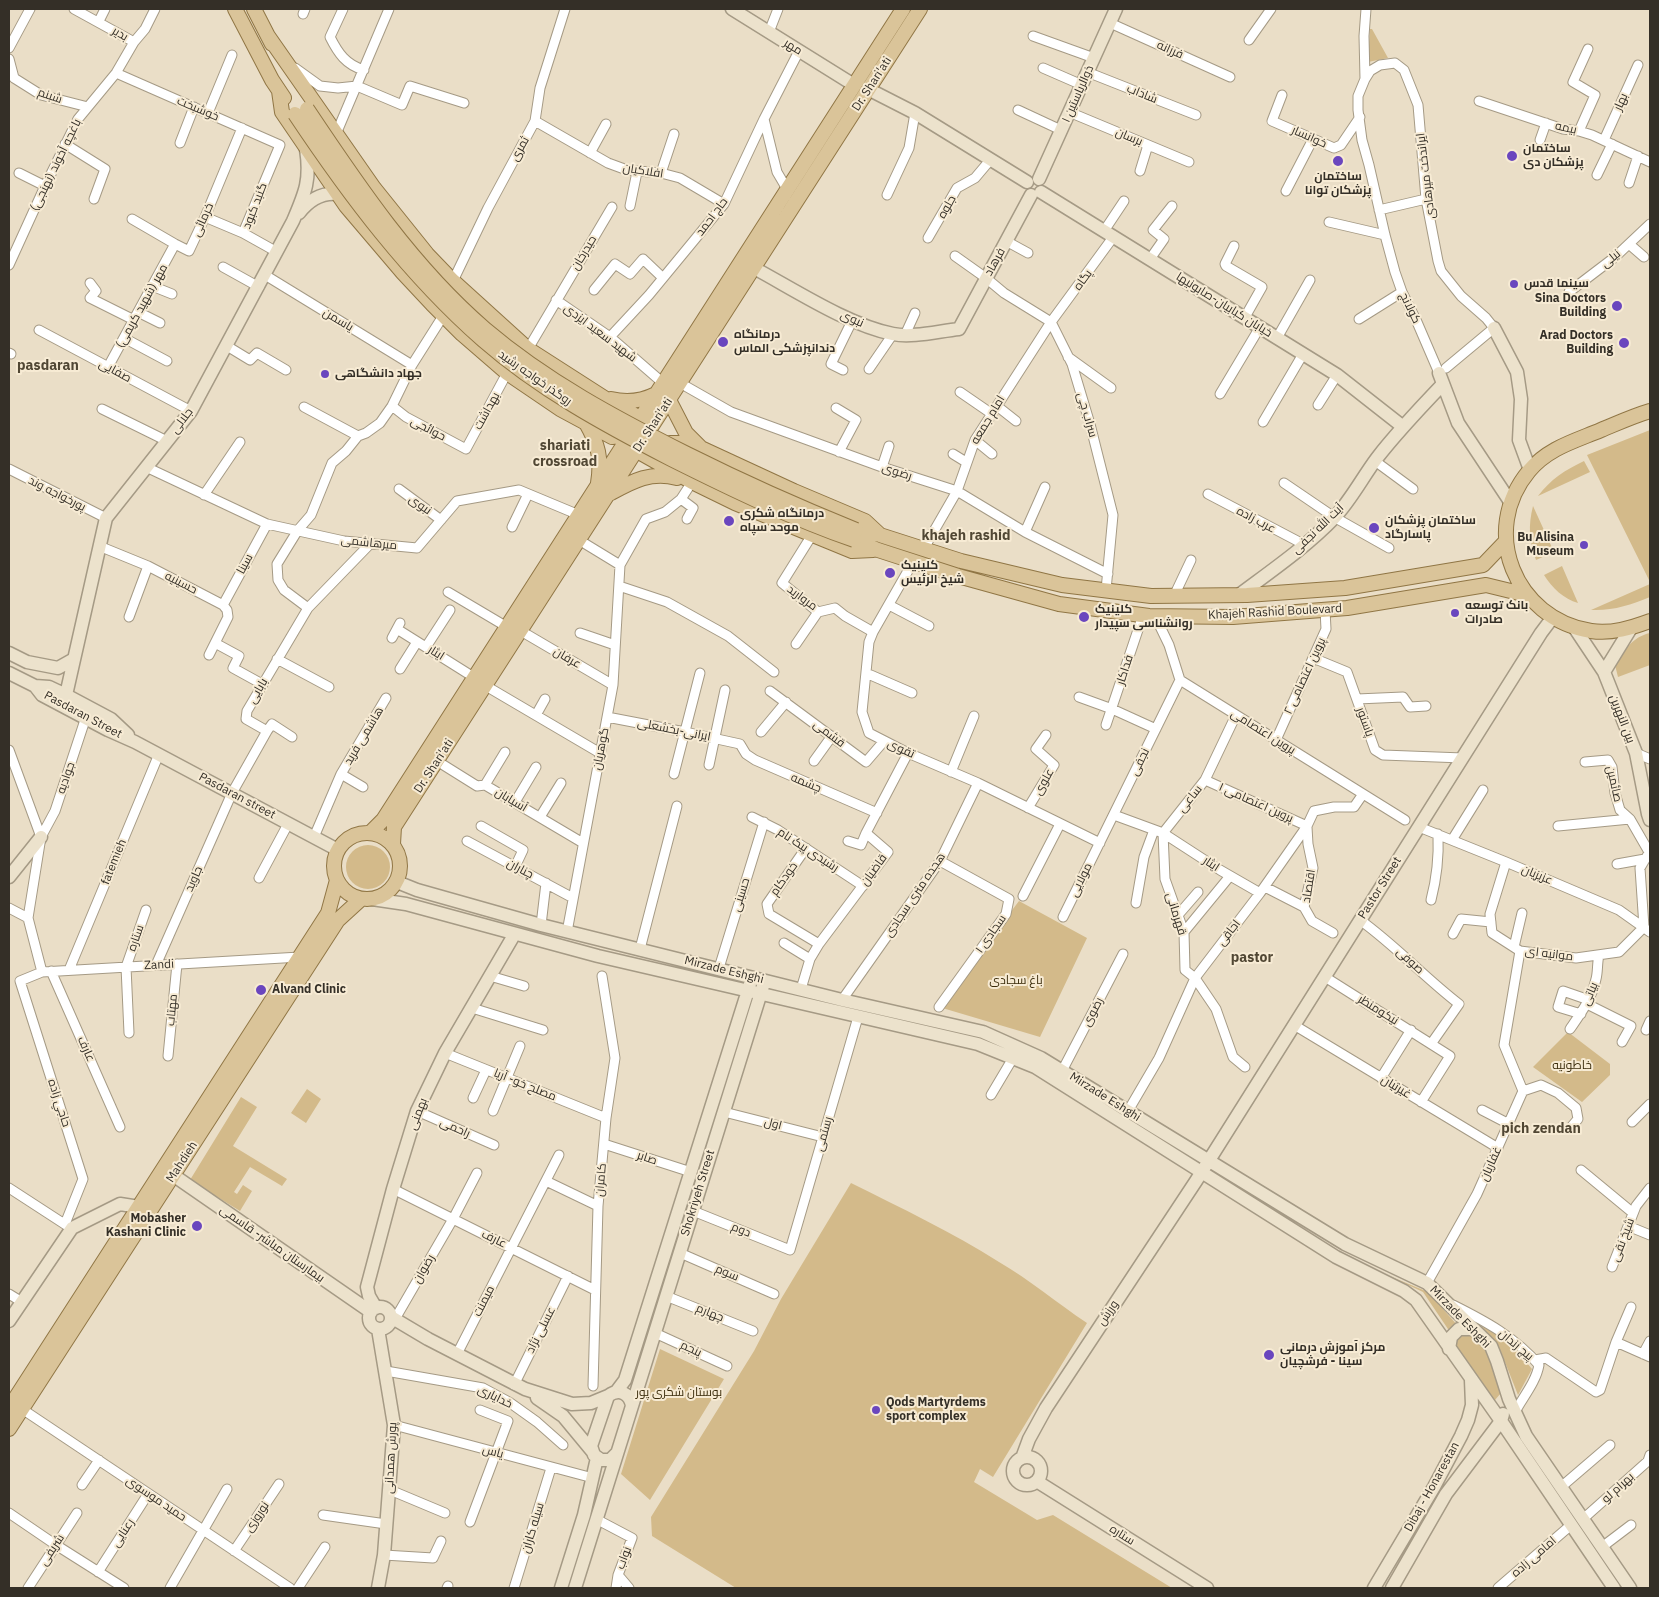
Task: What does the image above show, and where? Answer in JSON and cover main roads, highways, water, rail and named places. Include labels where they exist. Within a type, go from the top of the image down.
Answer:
[{"type":"main road","points":[[235,9],[278,91],[282,112],[338,194],[403,274],[462,334],[508,373],[560,408],[612,437],[620,436],[628,428],[628,418],[606,399]]},
{"type":"main road","points":[[254,9],[301,111]]},
{"type":"main road","name":"مهر","points":[[732,9],[854,85]]},
{"type":"main road","name":"Dr. Shari'ati","points":[[370,833],[383,820],[480,682],[521,631],[579,540],[603,490],[647,422],[663,392],[787,190],[903,9]]},
{"type":"main road","name":"Dr. Shari'ati","points":[[663,392],[680,384],[920,9]]},
{"type":"main road","name":"ذوالریاستین ۱","points":[[1035,187],[1116,9]]},
{"type":"main road","points":[[268,36],[392,210],[427,254],[453,281],[528,349],[606,399],[647,422]]},
{"type":"main road","name":"خیابان کبابیان-صابونیها","points":[[868,89],[991,159],[1337,375],[1402,426]]},
{"type":"main road","points":[[278,91],[301,111]]},
{"type":"main road","name":"روگذر خواجه رشید","points":[[301,111],[404,245],[426,270],[484,328],[524,359],[560,384],[613,416],[855,535]]},
{"type":"main road","name":"جلالی","points":[[66,695],[106,518],[191,411],[227,346],[293,221],[306,192],[308,178],[306,149]]},
{"type":"main road","name":"فرهاد","points":[[959,329],[1035,187]]},
{"type":"main road","points":[[293,221],[306,205],[320,196],[330,193],[338,194]]},
{"type":"main road","name":"نبوی","points":[[754,268],[852,321],[899,335],[959,329]]},
{"type":"main road","points":[[1494,328],[1517,372],[1521,399],[1519,440],[1530,470]]},
{"type":"main road","name":"آیت الله نجفی","points":[[1239,595],[1305,545],[1334,517],[1354,493],[1375,460],[1443,375]]},
{"type":"main road","name":"کولانج","points":[[1443,375],[1458,423],[1511,503]]},
{"type":"main road","points":[[606,399],[634,401],[646,399],[663,392],[686,433],[701,448]]},
{"type":"main road","points":[[1650,411],[1630,416],[1602,430],[1560,446],[1544,456],[1530,470],[1519,486],[1511,503],[1506,541],[1510,560],[1517,578],[1527,595],[1540,608],[1553,617],[1574,627],[1593,632],[1612,632],[1650,621]]},
{"type":"main road","points":[[585,422],[595,439],[600,457],[603,490],[636,480],[664,475],[692,482]]},
{"type":"main road","points":[[692,482],[666,460],[663,450],[670,443],[685,443],[701,448],[865,521],[880,534]]},
{"type":"main road","points":[[631,447],[692,482],[735,503],[852,551],[878,550]]},
{"type":"main road","name":"Dr. Shari'ati","points":[[393,844],[394,828],[437,761],[480,682],[507,627],[579,515],[603,490]]},
{"type":"main road","points":[[855,535],[880,534]]},
{"type":"main road","name":"Khajeh Rashid Boulevard","points":[[880,534],[923,550],[961,561],[1062,585],[1151,596],[1239,595],[1345,588],[1483,566],[1506,541]]},
{"type":"main road","name":"Khajeh Rashid Boulevard","points":[[855,535],[878,550],[913,562],[1059,604],[1149,616],[1233,617],[1347,608],[1486,585],[1527,595]]},
{"type":"main road","points":[[1403,579],[1406,598]]},
{"type":"main road","name":"Pastor Street","points":[[1209,1161],[1541,633],[1553,617]]},
{"type":"main road","name":"بین النهرین","points":[[1574,627],[1604,672],[1636,753],[1650,820]]},
{"type":"main road","points":[[1604,672],[1631,628]]},
{"type":"main road","points":[[9,653],[27,662],[58,668],[74,659]]},
{"type":"main road","name":"Pasdaran Street","points":[[9,673],[35,686],[42,695],[135,742]]},
{"type":"main road","name":"Pasdaran Street","points":[[35,686],[49,686],[111,719],[135,742]]},
{"type":"main road","name":"Pasdaran street","points":[[135,742],[338,850]]},
{"type":"main road","points":[[360,833],[370,833],[378,834],[393,844],[401,862],[400,872],[397,882],[386,893],[366,899],[347,892],[337,880],[334,860],[344,842],[360,833]]},
{"type":"main road","points":[[9,878],[41,837]]},
{"type":"main road","name":"Mahdieh","points":[[9,1429],[15,1408],[139,1207],[328,913],[337,880]]},
{"type":"main road","name":"Mirzade Eshghi","points":[[397,882],[417,890],[567,932],[719,968],[842,1000],[983,1032],[1041,1058],[1062,1070],[1345,1244],[1427,1283],[1491,1346],[1509,1399],[1526,1436],[1561,1487],[1577,1522],[1614,1588]]},
{"type":"main road","name":"Mirzade Eshghi","points":[[366,899],[406,904],[514,934],[748,992],[978,1044],[1035,1067],[1336,1257],[1404,1291],[1416,1300],[1501,1421],[1577,1522],[1602,1547],[1630,1588]]},
{"type":"main road","name":"Mahdieh","points":[[15,1408],[173,1175],[338,920],[366,899]]},
{"type":"main road","name":"بهمنی","points":[[374,1310],[367,1287],[393,1189],[417,1111],[445,1053],[514,934]]},
{"type":"main road","name":"Shokriyeh Street","points":[[594,1455],[591,1446],[612,1394],[625,1380],[748,992],[751,976]]},
{"type":"main road","name":"Shokriyeh Street","points":[[617,1453],[761,995],[764,980]]},
{"type":"main road","points":[[1176,1141],[1199,1147],[1210,1146],[1223,1138]]},
{"type":"main road","name":"ورزش","points":[[1022,1458],[1029,1439],[1046,1408],[1209,1161]]},
{"type":"main road","name":"بیمارستان مباشر- قاسمی","points":[[173,1175],[374,1310]]},
{"type":"main road","points":[[9,1321],[68,1226],[120,1204],[139,1207]]},
{"type":"main road","points":[[1336,1257],[1345,1244]]},
{"type":"main road","points":[[387,1323],[388,1310],[384,1308],[374,1310],[370,1320],[374,1327],[387,1323],[428,1339],[519,1387]]},
{"type":"main road","name":"پورش همدانی","points":[[378,1588],[384,1555],[394,1425],[386,1371],[387,1323]]},
{"type":"main road","points":[[1449,1349],[1451,1337],[1459,1329],[1472,1328]]},
{"type":"main road","name":"Dibaj - Honarestan","points":[[1374,1588],[1434,1487],[1468,1420],[1472,1404],[1471,1380]]},
{"type":"main road","name":"خدایاری","points":[[519,1387],[572,1404],[591,1403],[612,1394]]},
{"type":"main road","name":"خدایاری","points":[[519,1387],[563,1416],[594,1455]]},
{"type":"main road","points":[[612,1394],[624,1393],[630,1398],[632,1406]]},
{"type":"main road","name":"Dibaj - Honarestan","points":[[1392,1588],[1446,1494],[1501,1421],[1509,1399]]},
{"type":"main road","points":[[594,1455],[601,1460],[610,1460],[617,1453]]},
{"type":"main road","points":[[575,1588],[617,1453]]},
{"type":"main road","points":[[561,1588],[584,1515],[593,1478],[594,1455]]},
{"type":"main road","points":[[1032,1457],[1040,1463],[1042,1473],[1038,1482],[1028,1486],[1019,1483],[1013,1474],[1014,1465],[1022,1458],[1032,1457]]},
{"type":"main road","name":"ستاره","points":[[1038,1482],[1207,1588]]},
{"type":"main road","points":[[1434,1487],[1446,1494]]},
{"type":"place","name":"ساختمان پزشکان دی","points":[[1512,156]]},
{"type":"place","name":"ساختمان پزشکان توانا","points":[[1338,161]]},
{"type":"place","name":"سینما قدس","points":[[1514,284]]},
{"type":"place","name":"Sina Doctors Building","points":[[1617,306]]},
{"type":"place","name":"درمانگاه دندانپزشکی الماس","points":[[723,342]]},
{"type":"place","name":"Arad Doctors Building","points":[[1624,343]]},
{"type":"place","name":"جهاد دانشگاهی","points":[[325,374]]},
{"type":"place","name":"درمانگاه شکری موحد سپاه","points":[[729,521]]},
{"type":"place","name":"ساختمان پزشکان پاسارگاد","points":[[1374,528]]},
{"type":"place","name":"Bu Alisina Museum","points":[[1584,545]]},
{"type":"place","name":"کلینیک شیخ الرئیس","points":[[890,573]]},
{"type":"place","name":"بانک توسعه صادرات","points":[[1455,613]]},
{"type":"place","name":"کلینیک روانشناسی سپیدار","points":[[1084,617]]},
{"type":"place","name":"Alvand Clinic","points":[[261,990]]},
{"type":"place","name":"Mobasher Kashani Clinic","points":[[197,1226]]},
{"type":"place","name":"مرکز آموزش درمانی سینا - فرشچیان","points":[[1269,1355]]},
{"type":"place","name":"Qods Martyrdems sport complex","points":[[876,1410]]},
{"type":"district","name":"pasdaran","points":[[48,366]]},
{"type":"district","name":"shariati crossroad","points":[[565,454]]},
{"type":"district","name":"khajeh rashid","points":[[966,536]]},
{"type":"district","name":"pastor","points":[[1252,958]]},
{"type":"district","name":"pich zendan","points":[[1541,1129]]},
{"type":"park label","name":"باغ سجادی","points":[[1016,981]]},
{"type":"park label","name":"خاطونیه","points":[[1572,1066]]},
{"type":"park label","name":"بوستان شکری پور","points":[[679,1393]]}]
